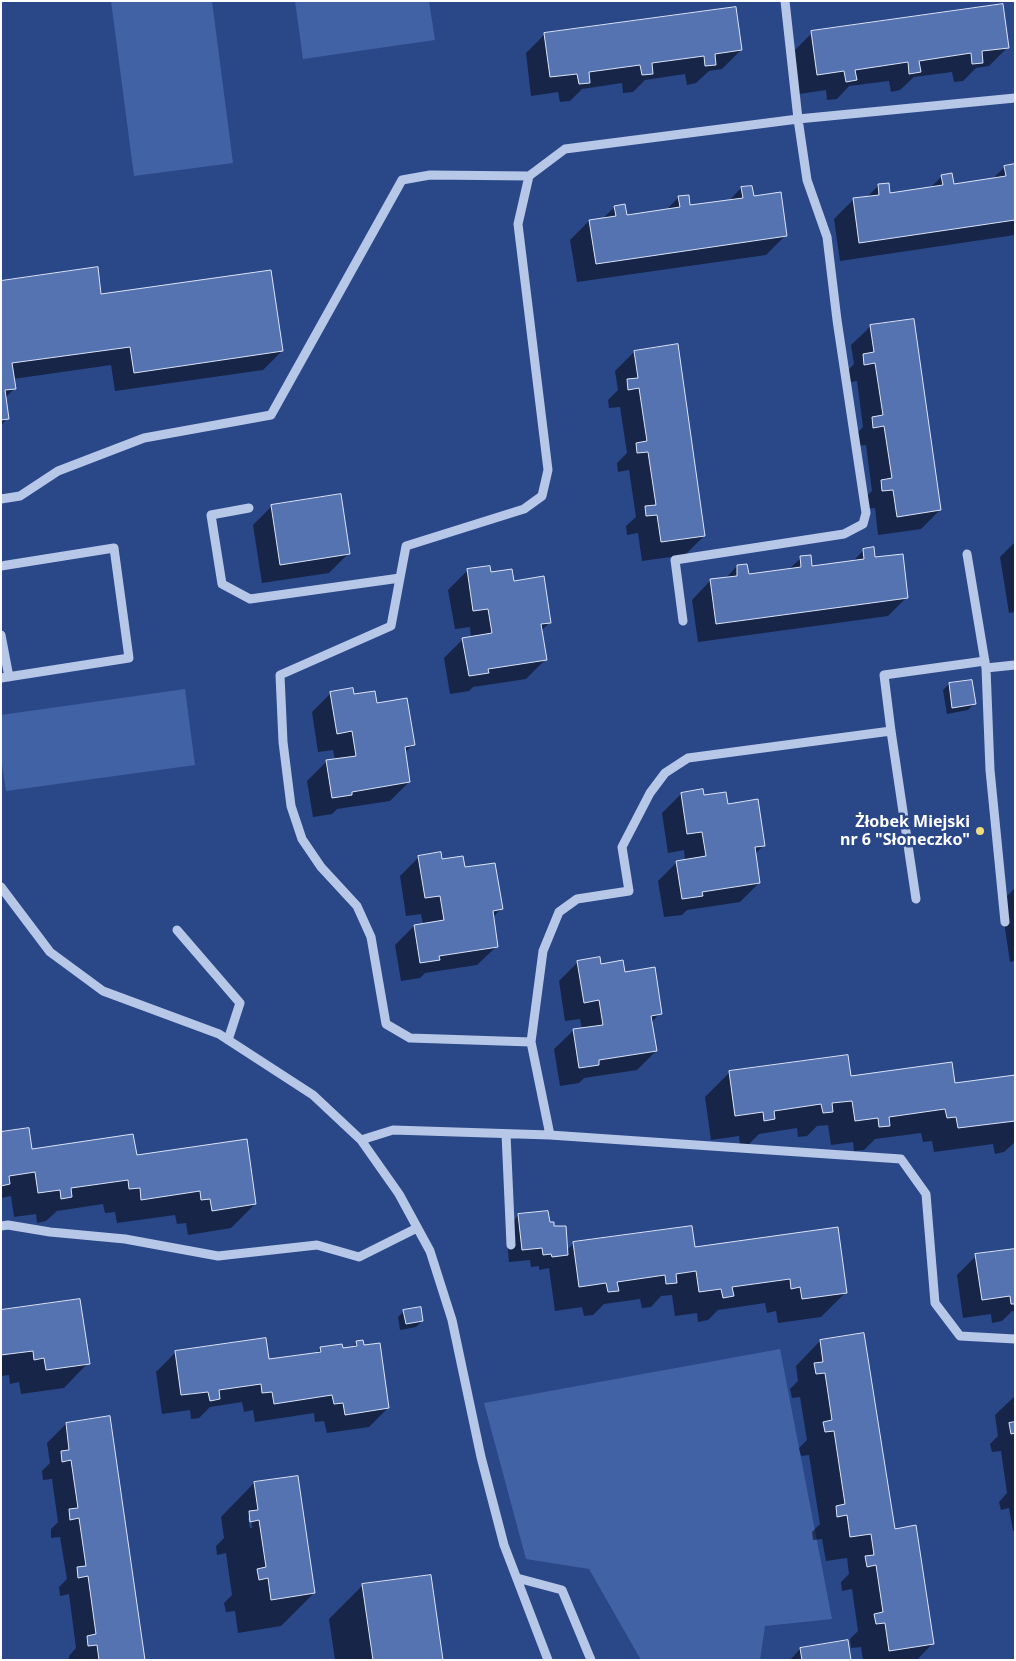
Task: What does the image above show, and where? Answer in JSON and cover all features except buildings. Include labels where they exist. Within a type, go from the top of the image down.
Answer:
[{"type":"street","points":[[683,620],[675,560],[844,534],[863,524],[866,513],[837,320],[827,237],[807,180],[785,1]]},
{"type":"street","points":[[1,498],[20,496],[58,471],[144,438],[271,416],[402,180],[430,176],[529,176],[565,149],[798,119],[1015,98]]},
{"type":"street","points":[[529,176],[518,224],[548,470],[542,496],[524,509],[406,546],[391,626],[280,675],[283,742],[291,806],[302,839],[321,867],[357,906],[371,937],[386,1024],[410,1038],[531,1042]]},
{"type":"street","points":[[249,508],[211,515],[222,584],[250,599],[400,578]]},
{"type":"street","points":[[1,566],[114,548],[129,658],[5,678],[1,635]]},
{"type":"street","points":[[967,554],[986,665],[990,770],[1005,922]]},
{"type":"street","points":[[916,899],[884,675],[1015,664]]},
{"type":"street","points":[[550,1135],[531,1042],[543,951],[559,912],[577,899],[629,890],[622,847],[650,793],[665,773],[688,758],[891,731]]},
{"type":"street","points":[[1,887],[50,952],[103,991],[219,1034],[313,1095],[361,1140],[398,1194],[430,1251],[452,1320],[481,1457],[504,1545],[548,1660]]},
{"type":"street","points":[[177,930],[240,1003],[228,1040]]},
{"type":"street","points":[[361,1140],[394,1130],[550,1135],[901,1159],[926,1194],[935,1303],[960,1336],[1015,1340]]},
{"type":"street","points":[[506,1134],[511,1245]]},
{"type":"street","points":[[1,1226],[8,1225],[50,1232],[125,1239],[218,1256],[317,1245],[359,1257],[417,1228]]},
{"type":"street","points":[[517,1578],[562,1590],[591,1660]]},
{"type":"shaded area","points":[[111,1],[212,1],[233,163],[134,176]]},
{"type":"shaded area","points":[[295,1],[429,1],[435,40],[303,59]]},
{"type":"shaded area","points":[[185,689],[195,765],[6,791],[1,758],[1,715]]},
{"type":"shaded area","points":[[780,1349],[832,1619],[765,1626],[760,1660],[641,1660],[589,1569],[526,1559],[484,1403]]},
{"type":"place","name":"Żłobek Miejski nr 6 \"Słoneczko\"","points":[[980,831]]}]
